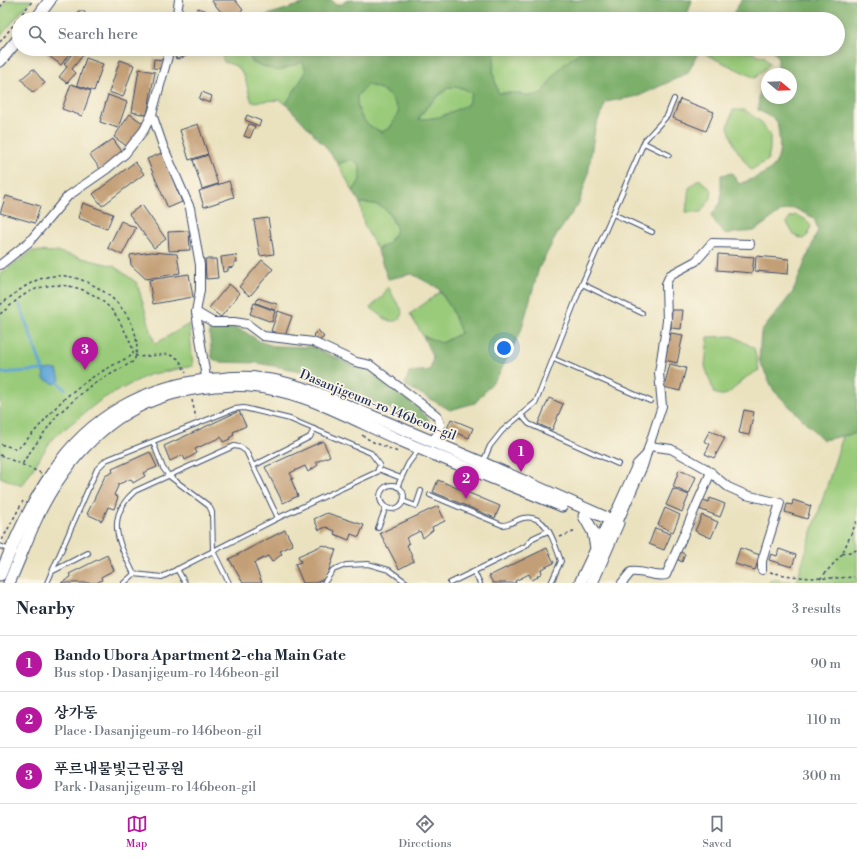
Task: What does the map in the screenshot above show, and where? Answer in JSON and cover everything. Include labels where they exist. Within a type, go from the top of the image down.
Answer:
[{"type":"street","points":[[41,12],[50,0]]},
{"type":"street","points":[[177,12],[179,0]]},
{"type":"street","points":[[0,61],[12,46]]},
{"type":"street","points":[[0,265],[28,242],[68,196],[107,169],[125,154],[144,130],[152,114],[168,56]]},
{"type":"street","points":[[152,114],[163,146],[190,208],[200,265],[200,290],[196,312],[206,384]]},
{"type":"street","points":[[580,583],[596,548],[612,525],[643,466],[645,455],[662,406],[659,373],[667,321],[666,284],[670,275],[696,261],[712,243],[750,244]]},
{"type":"street","points":[[196,312],[213,322],[247,324],[263,336],[313,342],[356,362],[370,366],[436,416],[441,422],[439,434],[430,441]]},
{"type":"street","name":"Dasanjigeum-ro 146beon-gil","points":[[0,575],[26,517],[52,472],[69,450],[90,429],[114,411],[138,397],[166,387],[255,378],[300,386],[320,394],[483,463],[612,525]]},
{"type":"street","name":"Dasanjigeum-ro 146beon-gil","points":[[9,583],[56,483],[74,458],[93,438],[118,418],[141,406],[206,384],[254,387],[297,396],[584,516],[612,525]]},
{"type":"street","points":[[649,446],[671,449],[711,472],[728,487],[746,495],[780,503],[762,561],[762,570]]},
{"type":"street","points":[[622,583],[631,572],[639,570],[658,577],[666,575],[711,472]]},
{"type":"street","points":[[584,516],[593,532],[596,548]]},
{"type":"street","points":[[592,583],[612,525]]},
{"type":"lane","points":[[483,463],[490,446],[502,431],[522,416],[536,402],[582,284],[644,143],[667,116],[674,99]]},
{"type":"lane","points":[[644,143],[669,155]]},
{"type":"lane","points":[[613,214],[652,232]]},
{"type":"lane","points":[[582,284],[642,313]]},
{"type":"lane","points":[[554,359],[650,401]]},
{"type":"lane","points":[[48,583],[97,469],[106,460],[234,409],[244,408],[290,419],[371,453],[380,465],[377,472],[278,518],[162,577],[134,574],[124,583]]},
{"type":"lane","points":[[522,416],[529,424],[618,464]]},
{"type":"lane","points":[[253,466],[310,437],[314,429]]},
{"type":"lane","points":[[397,487],[419,448],[430,441]]},
{"type":"lane","points":[[153,442],[163,468],[169,476],[209,506],[212,512],[213,551],[229,583]]},
{"type":"lane","points":[[134,574],[119,544],[116,529],[118,516],[124,501],[135,491],[234,446],[240,447],[246,451],[278,518]]},
{"type":"lane","points":[[378,469],[401,478]]},
{"type":"lane","points":[[392,485],[397,487],[402,490],[403,501],[395,509],[386,507],[381,502],[382,490],[392,485]]},
{"type":"lane","points":[[403,501],[416,506],[421,491]]},
{"type":"lane","points":[[430,495],[502,525],[509,525],[522,518],[533,518],[543,523],[561,561],[551,583]]},
{"type":"lane","points":[[378,528],[386,507]]},
{"type":"lane","points":[[450,583],[526,546],[533,538],[548,531]]},
{"type":"lane","points":[[0,546],[21,556]]},
{"type":"lane","points":[[53,571],[88,553]]},
{"type":"lane","points":[[324,583],[333,570],[346,565],[368,564],[390,570],[406,583]]},
{"type":"lane","points":[[177,569],[184,583]]},
{"type":"lane","points":[[474,572],[480,583]]},
{"type":"path","points":[[0,7],[6,0]]},
{"type":"path","points":[[24,12],[33,0]]},
{"type":"path","points":[[0,42],[12,27]]},
{"type":"path","points":[[0,305],[25,286],[51,276],[67,276],[88,282],[105,291],[127,316],[134,333],[134,361],[90,386],[56,415],[22,465]]},
{"type":"path","points":[[0,314],[25,295],[38,289],[52,285],[76,288],[99,297],[108,305],[119,320],[132,346],[134,355]]},
{"type":"path","points":[[0,444],[17,449],[29,439],[58,405],[82,384],[134,355],[168,354],[179,359],[187,378]]},
{"type":"path","points":[[190,395],[197,423]]},
{"type":"path","points":[[192,400],[197,399]]},
{"type":"path","points":[[360,434],[371,441],[398,452]]},
{"type":"path","points":[[0,455],[41,473]]},
{"type":"path","points":[[820,579],[842,554],[857,521]]},
{"type":"path","points":[[552,540],[576,531]]},
{"type":"path","points":[[842,554],[857,550]]},
{"type":"path","points":[[762,570],[797,578],[820,579],[854,576]]},
{"type":"green space","points":[[7,0],[31,0],[21,12],[12,12],[12,23],[0,37],[0,9]]},
{"type":"green space","points":[[315,0],[332,0],[335,5],[342,4],[347,0],[692,0],[688,12],[277,12]]},
{"type":"green space","points":[[742,0],[857,0],[857,433],[823,440],[774,391],[759,360],[761,332],[793,292],[818,230],[814,218],[794,208],[782,211],[754,231],[724,234],[711,216],[721,202],[721,175],[732,173],[739,184],[763,174],[776,163],[779,156],[780,147],[777,121],[758,110],[761,90],[761,104],[797,104],[797,68],[778,68],[777,56],[845,56],[845,12],[734,12]]},
{"type":"green space","points":[[222,56],[250,56],[253,63],[303,61],[306,72],[286,104],[279,100],[252,102],[244,76],[232,64],[224,62]]},
{"type":"green space","points":[[250,56],[494,56],[493,73],[498,93],[516,93],[530,96],[543,93],[561,68],[575,56],[696,56],[688,73],[639,96],[606,102],[595,128],[588,175],[579,203],[556,236],[539,268],[521,331],[498,376],[475,403],[450,410],[405,385],[409,372],[430,370],[433,358],[423,336],[442,343],[461,333],[451,308],[438,288],[412,274],[388,279],[377,249],[388,244],[397,229],[391,216],[384,208],[380,206],[375,204],[360,203],[353,191],[360,180],[360,165],[352,159],[338,164],[325,146],[286,104],[306,72],[303,62],[278,71],[253,63]],"holes":[[[367,85],[382,90],[390,97],[399,111],[390,128],[382,132],[366,123],[358,108],[357,96]],[[449,87],[463,88],[472,94],[467,105],[440,117],[418,120],[428,106]]]},
{"type":"green space","points":[[494,56],[575,56],[561,68],[543,93],[530,96],[516,93],[498,93],[493,73]]},
{"type":"green space","points":[[709,56],[765,57],[770,64],[766,68],[761,68],[761,72],[755,78]]},
{"type":"green space","points":[[367,85],[382,90],[390,97],[399,111],[390,128],[382,132],[366,123],[358,109],[357,96]]},
{"type":"green space","points":[[449,87],[463,88],[473,94],[467,105],[440,117],[418,120],[428,106]]},
{"type":"green space","points":[[733,110],[745,110],[760,121],[770,135],[768,160],[751,170],[735,147],[728,127]]},
{"type":"green space","points":[[352,159],[360,165],[360,180],[353,191],[338,164]]},
{"type":"green space","points":[[699,179],[712,190],[711,198],[701,212],[686,212],[689,188]]},
{"type":"green space","points":[[360,203],[380,206],[384,208],[390,216],[397,229],[388,244],[377,249],[364,225]]},
{"type":"green space","points":[[796,215],[805,219],[811,226],[808,235],[803,239],[794,235],[787,223],[790,217]]},
{"type":"green space","points":[[33,251],[58,252],[114,266],[137,283],[155,344],[189,324],[193,366],[148,375],[102,399],[52,439],[22,486],[0,477],[0,274]]},
{"type":"green space","points":[[388,287],[402,311],[400,319],[395,321],[388,320],[370,308],[383,296]]},
{"type":"green space","points":[[440,292],[451,308],[462,333],[441,343],[423,336],[410,314]]},
{"type":"green space","points":[[235,328],[245,332],[261,342],[273,346],[313,347],[354,366],[368,368],[421,411],[429,420],[426,424],[301,371],[257,363],[218,362],[212,358],[209,330]]},
{"type":"green space","points":[[733,336],[754,348],[759,370],[739,383],[727,394],[719,395],[714,393],[705,366],[708,337]]},
{"type":"green space","points":[[857,433],[857,583],[769,583],[771,579],[796,582],[843,436]]},
{"type":"water","points":[[43,370],[57,370],[60,380],[55,384],[44,379]]},
{"type":"building","points":[[211,0],[235,0],[243,10],[241,12],[221,12]]},
{"type":"building","points":[[198,8],[208,12],[197,12]]},
{"type":"building","points":[[49,56],[68,56],[61,65]]},
{"type":"building","points":[[70,56],[82,56],[72,69],[76,73],[67,83],[59,77],[67,67],[64,64]]},
{"type":"building","points":[[176,56],[186,56],[178,59],[175,58]]},
{"type":"building","points":[[86,58],[103,64],[94,91],[77,85]]},
{"type":"building","points":[[154,59],[164,60],[163,69],[153,68]]},
{"type":"building","points":[[120,60],[134,65],[123,97],[109,92]]},
{"type":"building","points":[[33,69],[45,83],[33,93],[21,79]]},
{"type":"building","points":[[139,69],[155,72],[147,115],[132,112]]},
{"type":"building","points":[[71,84],[91,91],[82,116],[62,109]]},
{"type":"building","points":[[202,92],[212,96],[210,103],[199,99]]},
{"type":"building","points":[[108,95],[127,102],[118,128],[100,122]]},
{"type":"building","points":[[680,99],[714,112],[706,131],[673,118]]},
{"type":"building","points":[[130,114],[144,124],[128,147],[114,137]]},
{"type":"building","points":[[247,115],[261,121],[259,126],[245,120]]},
{"type":"building","points":[[198,124],[208,154],[189,160],[180,130]]},
{"type":"building","points":[[249,124],[255,126],[250,138],[244,136]]},
{"type":"building","points":[[113,139],[123,153],[101,170],[90,155]]},
{"type":"building","points":[[162,153],[182,202],[168,208],[147,159]]},
{"type":"building","points":[[208,155],[218,184],[202,189],[193,160]]},
{"type":"building","points":[[135,162],[144,174],[102,206],[93,194]]},
{"type":"building","points":[[229,181],[234,197],[204,207],[199,191]]},
{"type":"building","points":[[6,196],[40,206],[35,223],[0,213]]},
{"type":"building","points":[[83,203],[113,214],[107,229],[78,218]]},
{"type":"building","points":[[142,205],[166,239],[154,248],[129,214]]},
{"type":"building","points":[[268,218],[274,254],[260,256],[254,220]]},
{"type":"building","points":[[121,221],[136,228],[122,255],[108,248]]},
{"type":"building","points":[[189,231],[190,250],[169,251],[168,232]]},
{"type":"building","points":[[152,252],[177,254],[180,273],[146,279],[131,265],[130,255]]},
{"type":"building","points":[[718,254],[754,257],[752,273],[717,270]]},
{"type":"building","points":[[236,255],[237,262],[234,262],[234,267],[228,268],[228,271],[223,272],[221,257]]},
{"type":"building","points":[[756,256],[789,259],[788,274],[755,271]]},
{"type":"building","points":[[205,259],[216,259],[218,278],[206,279]]},
{"type":"building","points":[[262,260],[273,269],[250,296],[239,287]]},
{"type":"building","points":[[189,274],[193,297],[153,304],[149,280]]},
{"type":"building","points":[[229,284],[240,293],[221,317],[209,308]]},
{"type":"building","points":[[258,298],[277,304],[275,310],[256,303]]},
{"type":"building","points":[[254,303],[275,311],[272,322],[250,314]]},
{"type":"building","points":[[672,310],[683,310],[681,329],[671,328]]},
{"type":"building","points":[[278,311],[292,316],[285,336],[271,331]]},
{"type":"building","points":[[318,330],[324,337],[319,341],[313,335]]},
{"type":"building","points":[[671,333],[683,335],[677,363],[665,360]]},
{"type":"building","points":[[670,364],[686,368],[680,391],[664,387]]},
{"type":"building","points":[[549,398],[563,404],[552,430],[538,424]]},
{"type":"building","points":[[744,410],[754,412],[749,435],[739,433]]},
{"type":"building","points":[[239,411],[246,426],[233,432],[234,435],[229,438],[230,439],[223,442],[221,437],[195,449],[197,453],[185,460],[183,455],[170,461],[164,446]]},
{"type":"building","points":[[451,419],[473,428],[469,438],[447,429]]},
{"type":"building","points":[[710,430],[725,438],[714,458],[705,454],[710,444],[704,441]]},
{"type":"building","points":[[323,441],[330,456],[316,462],[318,465],[308,472],[305,466],[290,473],[298,496],[283,503],[265,467]]},
{"type":"building","points":[[150,452],[157,467],[143,473],[145,476],[133,483],[131,479],[119,484],[114,495],[118,497],[114,509],[108,507],[102,521],[87,514],[105,476],[113,472],[112,469]]},
{"type":"building","points":[[679,470],[696,477],[689,494],[673,487]]},
{"type":"building","points":[[438,480],[500,506],[495,518],[433,492]]},
{"type":"building","points":[[673,489],[689,495],[682,512],[666,505]]},
{"type":"building","points":[[710,498],[725,504],[720,517],[699,509],[703,500],[709,502]]},
{"type":"building","points":[[793,500],[811,506],[807,519],[785,512],[787,504],[792,505]]},
{"type":"building","points":[[438,506],[445,521],[432,527],[433,530],[423,538],[420,531],[406,538],[409,544],[407,545],[414,561],[399,569],[380,533]]},
{"type":"building","points":[[665,508],[680,515],[673,532],[658,525]]},
{"type":"building","points":[[327,513],[364,525],[359,537],[351,534],[349,540],[334,534],[335,531],[326,527],[319,530],[314,519]]},
{"type":"building","points":[[702,515],[718,522],[711,538],[695,531]]},
{"type":"building","points":[[655,528],[671,534],[664,550],[649,544]]},
{"type":"building","points":[[285,530],[293,545],[280,551],[282,554],[272,562],[268,556],[254,563],[262,583],[243,583],[229,559]]},
{"type":"building","points":[[323,545],[336,550],[326,578],[315,583],[303,583],[295,564],[301,562],[298,556]]},
{"type":"building","points":[[547,548],[554,563],[541,569],[542,573],[532,580],[529,574],[515,581],[516,583],[493,583],[489,576]]},
{"type":"building","points":[[740,548],[760,555],[755,570],[735,564]]},
{"type":"building","points":[[779,549],[796,555],[792,567],[769,560],[771,554],[777,556]]},
{"type":"building","points":[[680,552],[685,554],[682,562],[677,559]]},
{"type":"building","points":[[107,555],[114,570],[101,577],[102,580],[96,583],[61,583],[71,577],[69,574]]},
{"type":"waterway","points":[[0,373],[43,370],[20,305]]},
{"type":"waterway","points":[[58,382],[65,389]]},
{"type":"place","name":"푸르내물빛근린공원","points":[[85,370]]},
{"type":"place","name":"Bando Ubora Apartment 2-cha Main Gate","points":[[521,472]]},
{"type":"place","name":"상가동","points":[[466,499]]}]
